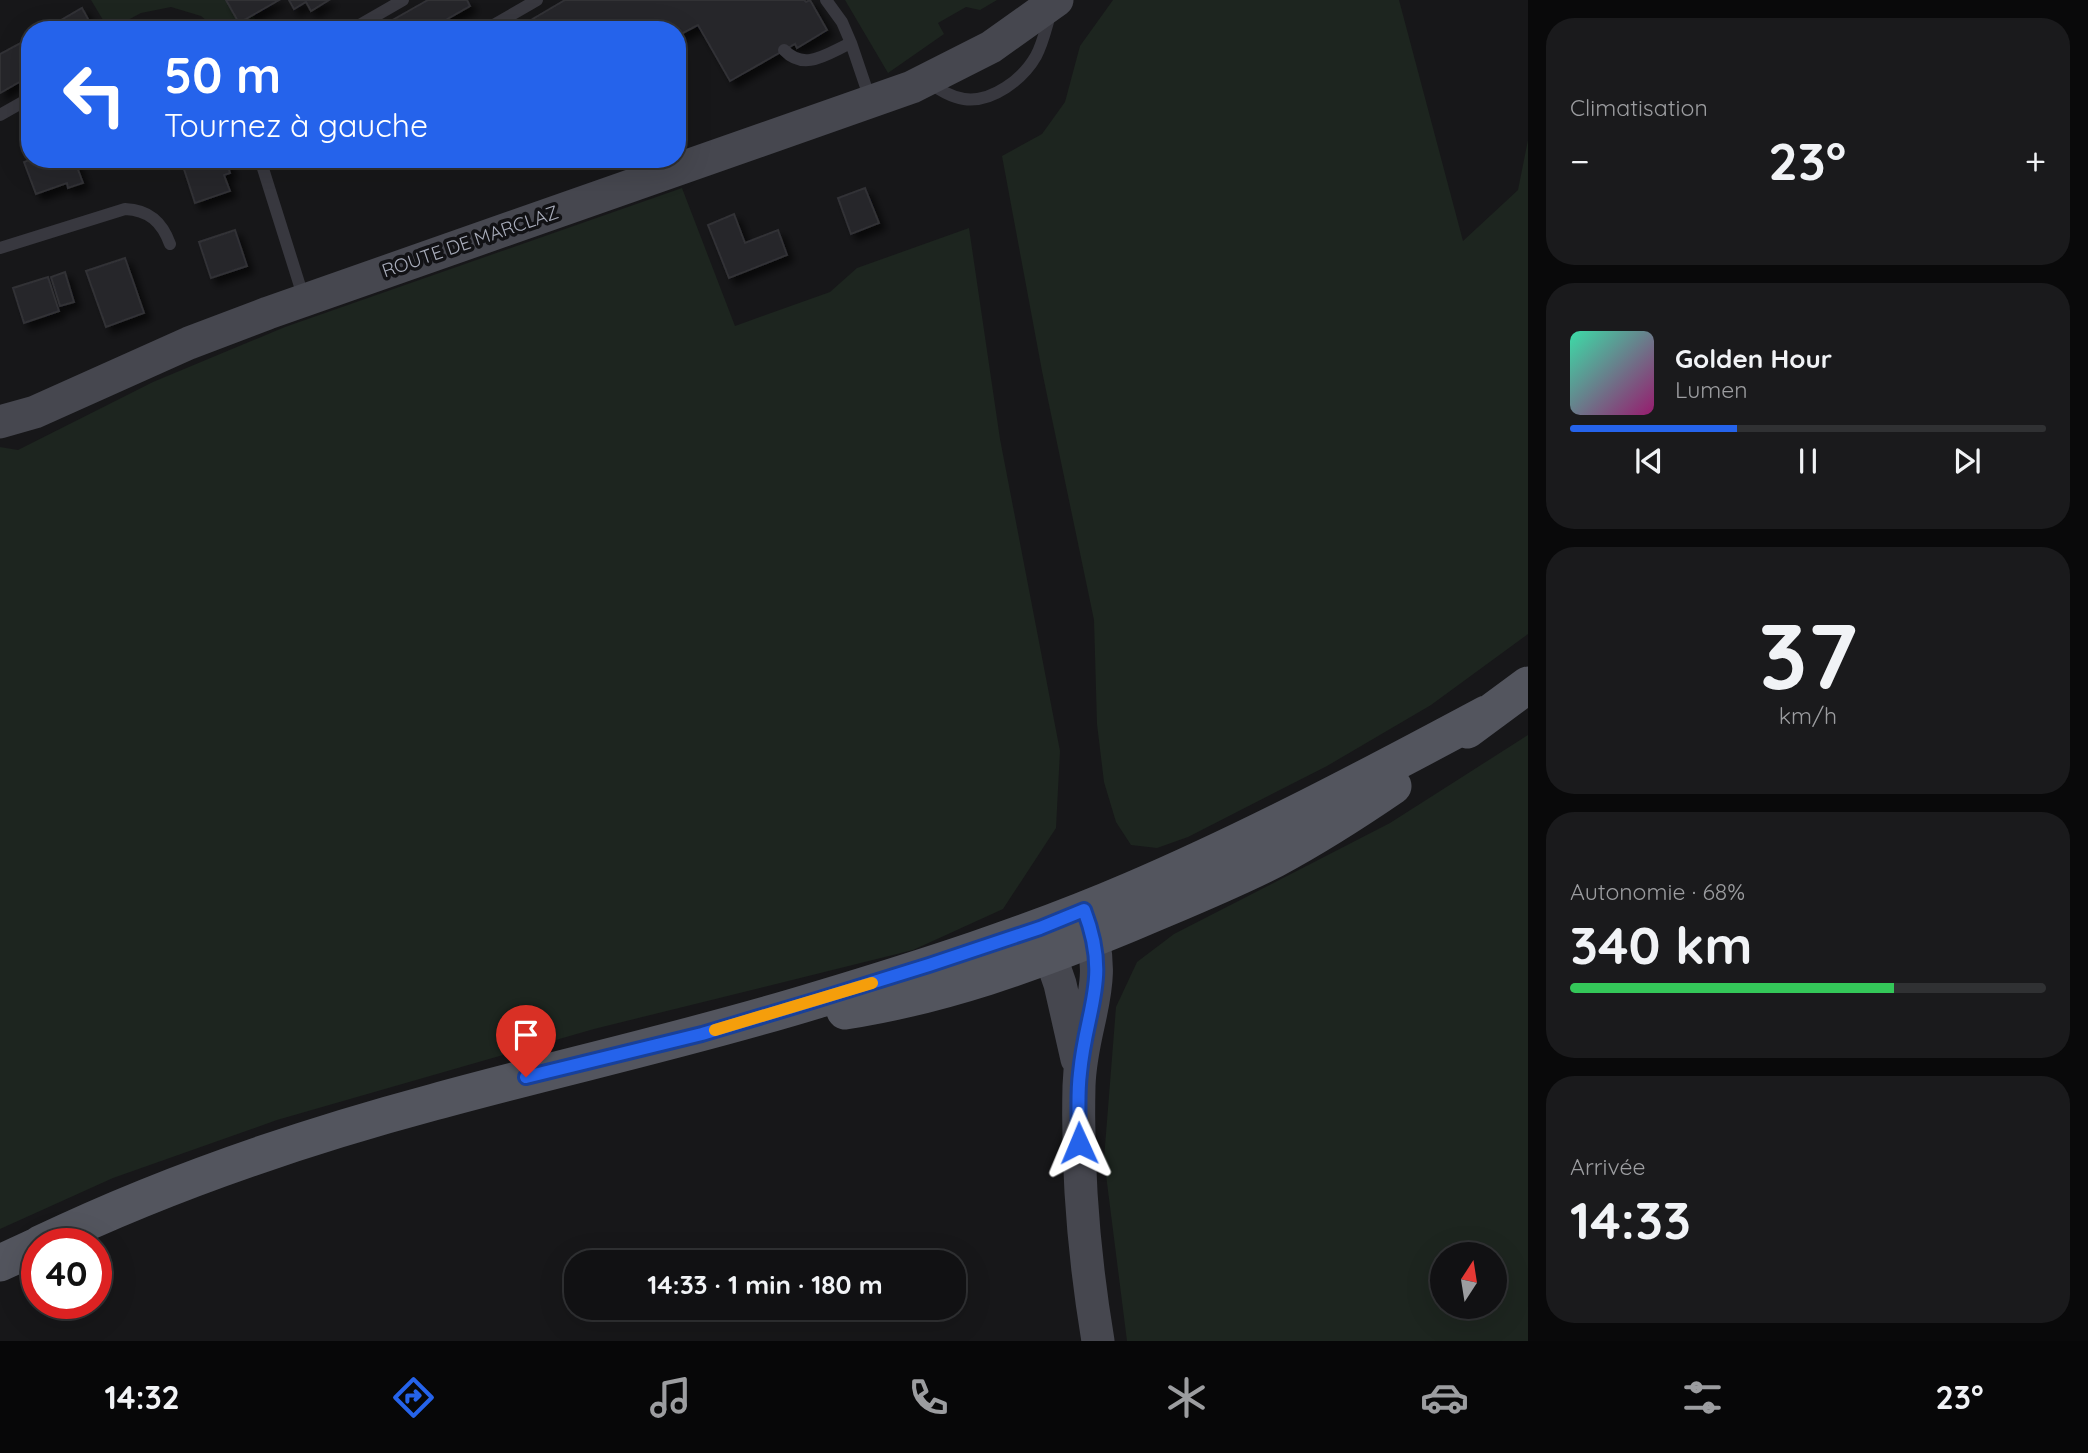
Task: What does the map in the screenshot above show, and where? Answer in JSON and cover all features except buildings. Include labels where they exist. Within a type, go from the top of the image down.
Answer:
[{"type":"main road","points":[[79,1228],[207,1175],[322,1134],[501,1084],[702,1034],[916,969],[1045,941],[1089,924],[1207,858],[1486,714],[1528,685]]},
{"type":"main road","points":[[0,1264],[21,1254]]},
{"type":"street","name":"ROUTE DE MARCLAZ","points":[[686,166],[935,77],[991,47],[1055,1]]},
{"type":"street","name":"ROUTE DE MARCLAZ","points":[[0,422],[34,412],[189,343],[304,300],[681,168]]},
{"type":"street","points":[[1089,924],[1097,958],[1097,987],[1080,1071],[1079,1121],[1083,1220],[1098,1341]]},
{"type":"street","points":[[1045,941],[1068,1013],[1080,1071]]},
{"type":"lane","points":[[367,21],[404,0]]},
{"type":"lane","points":[[501,21],[537,0]]},
{"type":"lane","points":[[826,0],[842,22],[870,102]]},
{"type":"lane","points":[[785,50],[798,60],[807,61],[851,43]]},
{"type":"lane","points":[[0,115],[21,103]]},
{"type":"lane","points":[[263,168],[304,300]]},
{"type":"lane","points":[[0,248],[125,209],[145,212],[155,219],[170,244]]},
{"type":"shaded area","points":[[91,0],[226,0],[238,21],[207,21],[201,16],[171,7],[141,13],[126,21],[104,21]]},
{"type":"shaded area","points":[[845,0],[997,0],[980,10],[966,7],[938,23],[944,34],[888,73]]},
{"type":"shaded area","points":[[1113,0],[1399,0],[1463,241],[1518,190],[1528,140],[1528,634],[1431,705],[1327,766],[1188,837],[1157,848],[1131,845],[1116,822],[1104,782],[1097,724],[1094,620],[1042,371],[1002,156],[1042,134],[1065,102],[1080,46]]},
{"type":"shaded area","points":[[253,15],[256,21],[242,21]]},
{"type":"shaded area","points":[[682,188],[735,326],[830,292],[857,268],[969,228],[1000,439],[1060,751],[1056,828],[1003,909],[913,950],[594,1029],[277,1120],[113,1178],[0,1229],[0,447],[18,450],[153,382],[285,327]]},
{"type":"shaded area","points":[[1528,735],[1528,1341],[1127,1341],[1104,1159],[1116,1007],[1137,962],[1174,934],[1390,823]]},
{"type":"slow traffic","points":[[715,1030],[872,983]]},
{"type":"route","points":[[526,1077],[702,1034],[816,1000],[1040,928],[1084,910],[1096,947],[1097,987],[1080,1071],[1079,1143]]}]
